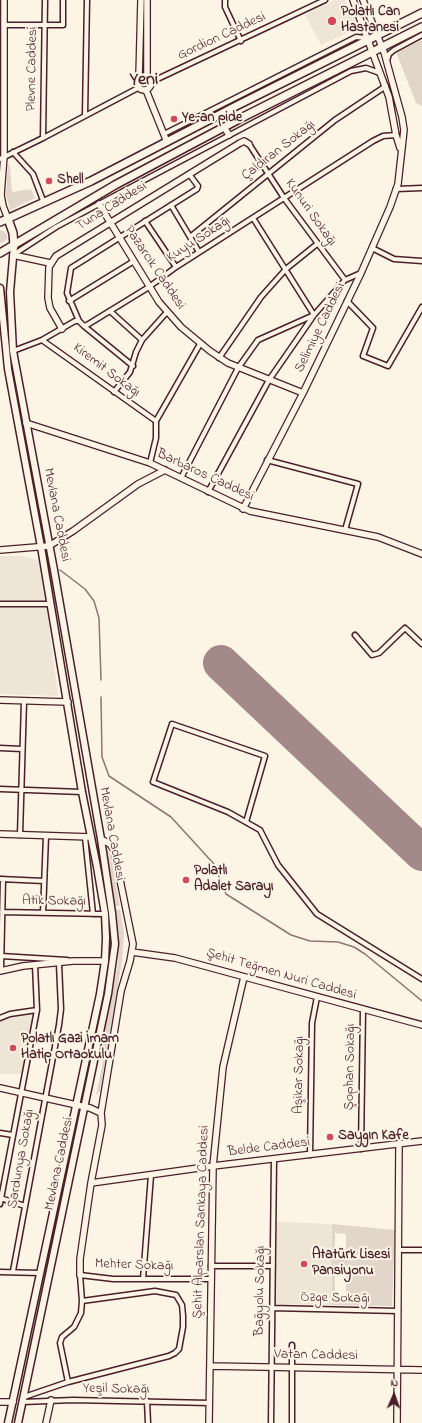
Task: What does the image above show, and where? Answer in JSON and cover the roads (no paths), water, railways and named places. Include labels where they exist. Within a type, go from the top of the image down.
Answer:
[{"type":"highway","points":[[0,222],[91,181],[422,13]]},
{"type":"highway","points":[[2,252],[14,246],[52,220],[115,184],[422,27]]},
{"type":"highway","points":[[8,219],[13,233],[14,246]]},
{"type":"main road","name":"Mevlana Caddesi","points":[[14,246],[10,300],[13,351],[101,839],[113,917],[114,954],[108,994],[18,1423]]},
{"type":"main road","name":"Mevlana Caddesi","points":[[0,288],[8,369],[68,702],[88,837],[104,914],[105,961],[100,994],[8,1423]]},
{"type":"street","points":[[4,0],[1,199],[8,219]]},
{"type":"street","name":"Plevne Caddesi","points":[[43,138],[45,0]]},
{"type":"street","points":[[4,25],[63,25],[63,0]]},
{"type":"street","points":[[85,115],[87,0]]},
{"type":"street","points":[[138,88],[136,83],[139,77],[141,0]]},
{"type":"street","points":[[146,90],[150,87],[151,82],[147,76],[147,0]]},
{"type":"street","points":[[225,0],[225,7],[240,41]]},
{"type":"street","name":"Gordion Caddesi","points":[[151,82],[324,0]]},
{"type":"street","name":"Selimiye Caddesi","points":[[353,0],[374,51],[386,86],[396,135],[401,150]]},
{"type":"street","name":"Selimiye Caddesi","points":[[243,509],[303,393],[360,274],[396,189],[400,170],[404,124],[382,47],[363,0]]},
{"type":"street","points":[[386,61],[389,54],[394,50],[422,35]]},
{"type":"street","points":[[164,134],[356,36],[364,36],[369,39]]},
{"type":"street","points":[[13,255],[56,227],[351,71],[366,68],[381,74]]},
{"type":"street","points":[[139,77],[147,76]]},
{"type":"street","name":"Çaldıran Sokağı","points":[[190,237],[268,173],[339,118],[386,86]]},
{"type":"street","points":[[2,158],[138,88],[146,90]]},
{"type":"street","points":[[146,90],[167,142]]},
{"type":"street","points":[[224,127],[229,135]]},
{"type":"street","name":"Kuyu Sokağı","points":[[84,326],[149,287],[199,252],[378,138],[396,135]]},
{"type":"street","name":"Tuna Caddesi","points":[[50,263],[56,256],[240,143],[244,142],[250,144]]},
{"type":"street","name":"Kunuri Sokağı","points":[[250,144],[284,198],[345,280]]},
{"type":"street","points":[[13,152],[33,174],[44,203]]},
{"type":"street","points":[[133,366],[79,321],[69,301],[67,290],[71,268],[198,189],[198,186],[188,174]]},
{"type":"street","points":[[396,189],[422,188]]},
{"type":"street","name":"Pazarcık Caddesi","points":[[99,204],[149,287],[167,312],[200,344],[219,358],[238,368],[303,393]]},
{"type":"street","points":[[171,205],[199,252]]},
{"type":"street","points":[[253,218],[314,315]]},
{"type":"street","points":[[52,220],[56,227]]},
{"type":"street","points":[[145,222],[176,267]]},
{"type":"street","points":[[219,358],[261,297],[286,269],[317,244]]},
{"type":"street","points":[[372,248],[394,260],[422,261]]},
{"type":"street","points":[[13,255],[50,263],[49,303],[62,329]]},
{"type":"street","points":[[69,301],[134,261]]},
{"type":"street","points":[[208,492],[269,380],[314,315],[345,280],[360,274]]},
{"type":"street","points":[[347,300],[373,328],[363,356],[388,366],[422,307]]},
{"type":"street","points":[[110,311],[142,340]]},
{"type":"street","points":[[114,392],[133,366],[136,352],[142,340],[167,312]]},
{"type":"street","points":[[181,478],[238,368],[258,340],[314,315]]},
{"type":"street","points":[[13,351],[42,340],[75,321],[79,321]]},
{"type":"street","name":"Kiremit Sokağı","points":[[42,340],[156,421]]},
{"type":"street","points":[[150,464],[156,438],[156,421],[200,344]]},
{"type":"street","name":"Barbaros Caddesi","points":[[26,423],[150,464],[243,509],[386,539],[422,554]]},
{"type":"street","points":[[267,460],[358,484],[345,530]]},
{"type":"street","points":[[0,550],[49,546],[73,531],[138,484],[165,470]]},
{"type":"street","points":[[0,604],[51,604]]},
{"type":"street","points":[[355,635],[372,655],[379,653],[405,628],[422,644]]},
{"type":"street","points":[[0,700],[68,702]]},
{"type":"street","points":[[20,835],[24,701]]},
{"type":"street","points":[[246,822],[265,756],[172,724],[153,782],[228,812],[260,830],[278,865],[317,914],[422,979]]},
{"type":"street","points":[[0,748],[22,749]]},
{"type":"street","points":[[0,789],[82,792]]},
{"type":"street","points":[[0,834],[88,837],[93,914]]},
{"type":"street","points":[[43,914],[46,836]]},
{"type":"street","points":[[68,1382],[60,1344],[62,1337],[74,1327],[82,1313],[80,1259],[91,1184],[102,1125],[101,1112],[121,991],[132,952],[133,936],[114,850],[110,844],[101,839]]},
{"type":"street","points":[[44,881],[2,879],[0,971],[73,961]]},
{"type":"street","name":"Atik Sokağı","points":[[2,912],[104,914]]},
{"type":"street","name":"Şehit Teğmen Nuri Caddesi","points":[[132,952],[175,958],[422,1025]]},
{"type":"street","points":[[1,956],[73,961],[105,961]]},
{"type":"street","name":"Sardunya Sokağı","points":[[13,1271],[60,1017],[59,964]]},
{"type":"street","points":[[0,1204],[37,1010],[35,965]]},
{"type":"street","name":"Şehit Alparslan Sarıkaya Caddesi","points":[[209,1423],[213,1166],[223,1067],[244,977]]},
{"type":"street","name":"Aşikar Sokağı","points":[[310,1155],[311,1046],[313,1015],[317,997]]},
{"type":"street","points":[[0,1018],[10,1014],[37,1010]]},
{"type":"street","name":"Şophan Sokağı","points":[[362,1148],[363,1010]]},
{"type":"street","points":[[0,1088],[75,1106],[95,1109],[101,1112]]},
{"type":"street","points":[[0,1133],[13,1135]]},
{"type":"street","name":"Belde Caddesi","points":[[91,1184],[213,1166],[422,1141]]},
{"type":"street","points":[[397,1423],[399,1144]]},
{"type":"street","name":"Bağyolu Sokağı","points":[[271,1423],[274,1159]]},
{"type":"street","points":[[143,1279],[151,1175]]},
{"type":"street","points":[[1,1198],[25,1206]]},
{"type":"street","points":[[399,1250],[422,1250]]},
{"type":"street","points":[[212,1266],[273,1266]]},
{"type":"street","points":[[0,1272],[13,1271],[40,1273]]},
{"type":"street","name":"Mehter Sokağı","points":[[80,1275],[113,1279],[211,1279]]},
{"type":"street","points":[[24,1399],[68,1382],[168,1356],[175,1353],[181,1343],[183,1327],[182,1305],[176,1294],[171,1292],[155,1291],[82,1301]]},
{"type":"street","name":"Özge Sokağı","points":[[272,1308],[398,1311]]},
{"type":"street","points":[[292,1345],[292,1423]]},
{"type":"street","name":"Vatan Caddesi","points":[[210,1366],[422,1370]]},
{"type":"street","name":"Yeşil Sokağı","points":[[24,1399],[209,1403]]},
{"type":"street","points":[[46,1423],[51,1400]]},
{"type":"street","points":[[0,1402],[13,1402]]},
{"type":"street","points":[[147,1402],[148,1423]]},
{"type":"waterway","points":[[60,570],[85,589],[94,601],[99,618],[101,680]]},
{"type":"waterway","points":[[101,697],[102,757],[109,776],[171,817],[214,864],[226,894],[291,935],[310,941],[338,942],[354,947],[365,954],[422,1001]]},
{"type":"place","name":"Polatlı Can Hastanesi","points":[[332,21]]},
{"type":"place","name":"Ye-an pide","points":[[174,119]]},
{"type":"place","name":"Shell","points":[[49,181]]},
{"type":"place","name":"Polatlı Adalet Sarayı","points":[[186,880]]},
{"type":"place","name":"Polatlı Gazi İmam Hatip Ortaokulu","points":[[13,1048]]},
{"type":"place","name":"Saygın Kafe","points":[[330,1137]]},
{"type":"place","name":"Atatürk Lisesi Pansiyonu","points":[[304,1264]]},
{"type":"district","name":"Yeni","points":[[144,81]]}]
